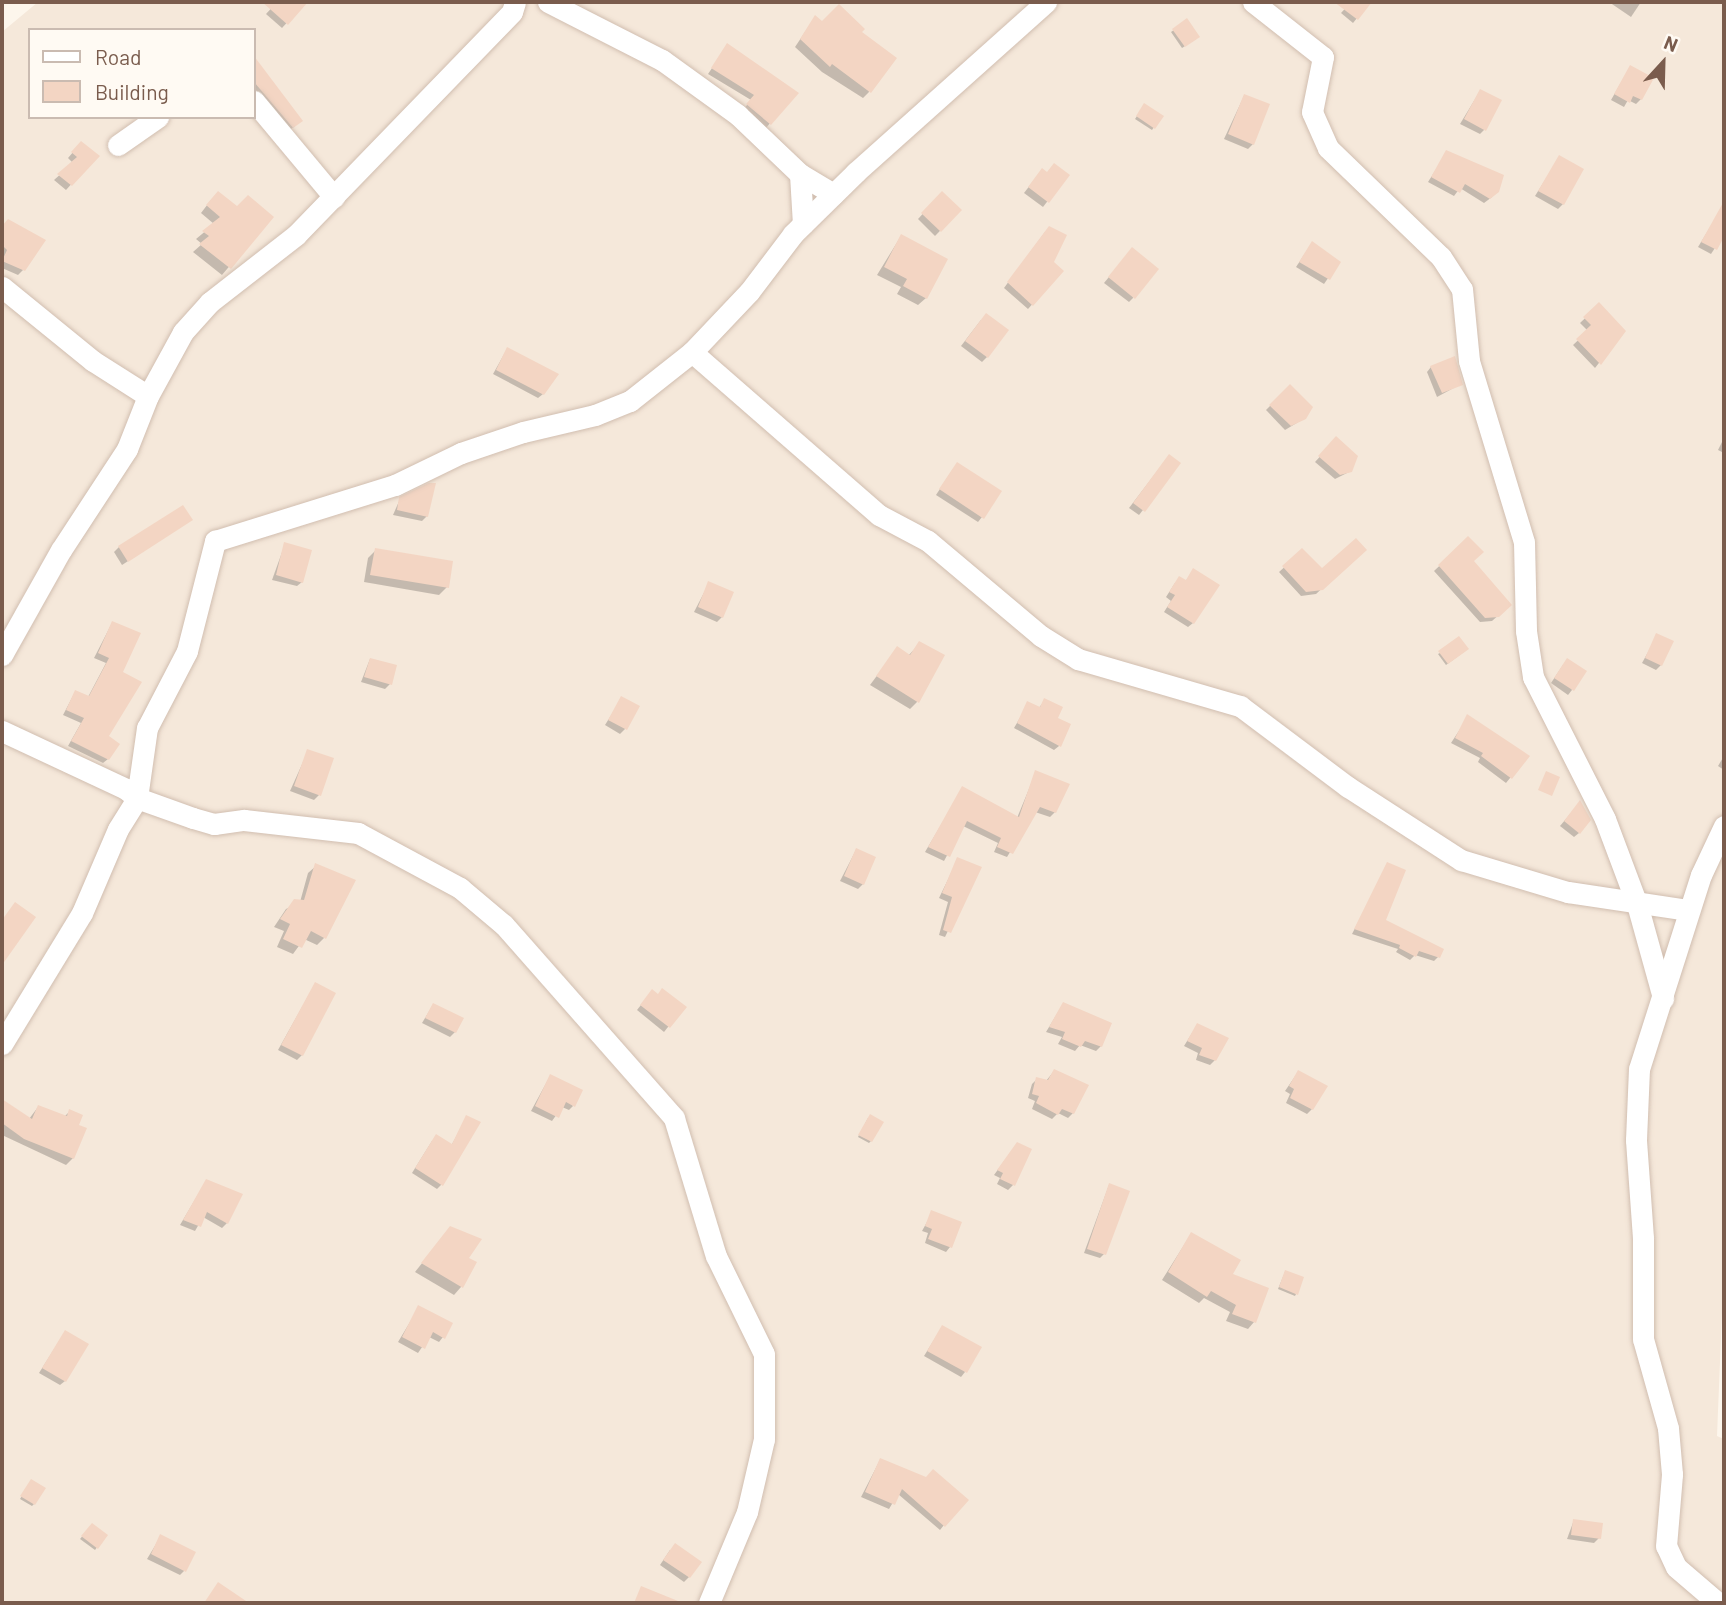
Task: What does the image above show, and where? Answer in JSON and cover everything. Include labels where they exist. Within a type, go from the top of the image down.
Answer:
[{"type":"street","points":[[2,655],[61,550],[127,449],[148,396],[183,332],[210,302],[296,235],[512,12],[515,2]]},
{"type":"street","points":[[548,2],[578,8],[663,60],[738,115],[800,174],[833,194]]},
{"type":"street","points":[[2,1044],[82,913],[118,829],[137,798],[147,728],[187,651],[215,541],[395,485],[460,453],[523,432],[594,415],[630,401],[692,352],[748,292],[803,224],[833,194],[1046,2]]},
{"type":"street","points":[[1253,2],[1323,57],[1312,112],[1328,148],[1441,257],[1462,289],[1469,361],[1524,542],[1526,631],[1533,677],[1605,819],[1637,904],[1663,998]]},
{"type":"street","points":[[256,103],[334,197]]},
{"type":"street","points":[[118,145],[155,119]]},
{"type":"street","points":[[800,174],[803,224]]},
{"type":"street","points":[[2,287],[93,361],[148,396]]},
{"type":"street","points":[[692,352],[878,515],[928,541],[1041,636],[1078,659],[1240,706],[1358,794],[1461,860],[1519,880],[1637,904],[1689,910]]},
{"type":"street","points":[[2,731],[126,789],[137,798],[214,824],[244,821],[358,833],[460,888],[504,925],[674,1118],[716,1256],[764,1354],[764,1439],[747,1512],[709,1603]]},
{"type":"street","points":[[1718,1603],[1668,1556],[1668,1428],[1643,1339],[1643,1238],[1636,1140],[1639,1069],[1689,910],[1710,850],[1724,826]]},
{"type":"shaded area","points":[[38,2],[1724,2],[1724,1263],[1717,1436],[1724,1439],[1724,1603],[2,1603],[2,32]]},
{"type":"building","points":[[262,2],[308,2],[288,25]]},
{"type":"building","points":[[1334,2],[1372,2],[1358,20]]},
{"type":"building","points":[[839,4],[865,29],[862,32],[897,58],[871,93],[832,64],[830,67],[800,39],[815,15],[822,21]]},
{"type":"building","points":[[1187,18],[1200,37],[1185,47],[1172,29]]},
{"type":"building","points":[[727,43],[799,93],[771,125],[746,104],[754,95],[711,68]]},
{"type":"building","points":[[256,59],[303,121],[293,128],[256,84]]},
{"type":"building","points":[[1630,65],[1654,78],[1642,100],[1633,96],[1630,103],[1614,94]]},
{"type":"building","points":[[1480,89],[1502,100],[1486,131],[1464,119]]},
{"type":"building","points":[[1244,94],[1270,104],[1254,145],[1228,134]]},
{"type":"building","points":[[1144,103],[1164,116],[1155,129],[1136,116]]},
{"type":"building","points":[[81,141],[100,156],[72,186],[57,174],[77,157],[71,152]]},
{"type":"building","points":[[1446,150],[1504,175],[1499,192],[1490,199],[1465,184],[1460,193],[1431,177]]},
{"type":"building","points":[[1559,155],[1584,169],[1564,205],[1538,191]]},
{"type":"building","points":[[1054,163],[1070,175],[1049,203],[1028,187],[1042,168],[1047,172]]},
{"type":"building","points":[[218,191],[237,206],[248,195],[274,217],[231,269],[199,244],[209,236],[202,231],[220,217],[206,205]]},
{"type":"building","points":[[942,191],[962,210],[941,232],[921,213]]},
{"type":"building","points":[[1724,201],[1724,237],[1717,250],[1701,242]]},
{"type":"building","points":[[8,219],[46,240],[25,271],[2,261],[7,250],[2,245],[2,226]]},
{"type":"building","points":[[1049,226],[1067,235],[1054,262],[1064,271],[1033,306],[1007,282]]},
{"type":"building","points":[[901,234],[948,259],[927,299],[903,286],[907,279],[884,267]]},
{"type":"building","points":[[1312,241],[1341,262],[1330,280],[1299,262]]},
{"type":"building","points":[[1132,247],[1159,269],[1135,299],[1108,277]]},
{"type":"building","points":[[1599,302],[1626,331],[1601,365],[1576,339],[1591,325],[1583,317]]},
{"type":"building","points":[[986,313],[1009,330],[988,358],[965,341]]},
{"type":"building","points":[[507,347],[559,374],[544,395],[496,370]]},
{"type":"building","points":[[1455,356],[1463,385],[1442,393],[1430,366]]},
{"type":"building","points":[[1290,384],[1313,407],[1306,419],[1291,426],[1269,405]]},
{"type":"building","points":[[1336,436],[1358,456],[1352,472],[1340,475],[1318,456]]},
{"type":"building","points":[[1169,454],[1181,463],[1145,512],[1133,503]]},
{"type":"building","points":[[957,462],[1002,491],[984,519],[939,489]]},
{"type":"building","points":[[429,483],[436,483],[428,517],[397,510],[399,497]]},
{"type":"building","points":[[183,505],[193,520],[128,562],[118,546]]},
{"type":"building","points":[[1468,536],[1484,552],[1474,561],[1512,605],[1499,617],[1485,618],[1438,565]]},
{"type":"building","points":[[1356,538],[1367,550],[1323,590],[1306,592],[1282,566],[1302,548],[1322,568]]},
{"type":"building","points":[[284,542],[312,550],[303,583],[276,575]]},
{"type":"building","points":[[375,548],[453,561],[449,588],[370,575]]},
{"type":"building","points":[[1193,568],[1220,585],[1194,624],[1167,607],[1175,595],[1169,592],[1179,576],[1186,580]]},
{"type":"building","points":[[708,581],[734,592],[723,618],[698,607]]},
{"type":"building","points":[[112,621],[141,633],[123,672],[142,682],[109,736],[120,744],[109,760],[71,741],[84,718],[66,710],[75,690],[89,696],[109,658],[98,653]]},
{"type":"building","points":[[1656,633],[1674,641],[1662,666],[1645,658]]},
{"type":"building","points":[[1459,636],[1469,649],[1448,664],[1438,651]]},
{"type":"building","points":[[919,641],[945,655],[919,703],[876,676],[897,646],[910,655]]},
{"type":"building","points":[[370,658],[397,665],[392,685],[364,677]]},
{"type":"building","points":[[1567,658],[1587,671],[1574,691],[1554,678]]},
{"type":"building","points":[[621,696],[640,706],[627,730],[608,720]]},
{"type":"building","points":[[1044,698],[1063,707],[1058,718],[1071,724],[1061,747],[1017,723],[1027,701],[1040,707]]},
{"type":"building","points":[[1467,714],[1530,756],[1512,779],[1481,756],[1483,753],[1455,738]]},
{"type":"building","points":[[307,749],[334,758],[321,796],[294,786]]},
{"type":"building","points":[[1035,770],[1070,784],[1056,813],[1040,807],[1013,854],[997,847],[1001,838],[967,821],[950,857],[928,847],[962,786],[1019,817]]},
{"type":"building","points":[[1546,771],[1560,777],[1552,796],[1538,790]]},
{"type":"building","points":[[1580,800],[1591,820],[1580,834],[1564,821]]},
{"type":"building","points":[[856,848],[876,857],[864,885],[844,876]]},
{"type":"building","points":[[957,857],[982,867],[951,933],[943,930],[952,897],[942,893]]},
{"type":"building","points":[[1387,862],[1406,870],[1386,920],[1444,949],[1440,958],[1419,951],[1416,957],[1399,948],[1400,945],[1354,929]]},
{"type":"building","points":[[315,863],[356,880],[326,939],[311,931],[302,948],[283,939],[290,924],[280,919],[294,899],[304,900]]},
{"type":"building","points":[[15,902],[36,917],[2,965],[2,920]]},
{"type":"building","points":[[315,982],[336,993],[303,1056],[281,1045]]},
{"type":"building","points":[[662,988],[687,1007],[670,1028],[640,1005],[652,989],[658,994]]},
{"type":"building","points":[[1063,1002],[1112,1023],[1102,1047],[1085,1041],[1081,1047],[1062,1039],[1065,1032],[1049,1027]]},
{"type":"building","points":[[433,1003],[464,1018],[456,1033],[425,1018]]},
{"type":"building","points":[[1197,1023],[1229,1038],[1216,1061],[1199,1055],[1202,1048],[1187,1041]]},
{"type":"building","points":[[1054,1069],[1089,1085],[1074,1114],[1062,1109],[1058,1115],[1036,1103],[1039,1096],[1032,1094],[1036,1077],[1048,1080]]},
{"type":"building","points":[[1298,1070],[1328,1086],[1313,1110],[1290,1098],[1294,1089],[1289,1086]]},
{"type":"building","points":[[550,1074],[583,1090],[575,1107],[566,1102],[559,1118],[535,1106]]},
{"type":"building","points":[[2,1099],[32,1119],[38,1105],[67,1116],[69,1109],[83,1115],[79,1125],[87,1128],[74,1159],[24,1139],[2,1123]]},
{"type":"building","points":[[870,1114],[884,1122],[872,1142],[858,1135]]},
{"type":"building","points":[[466,1115],[481,1122],[443,1186],[415,1168],[436,1134],[452,1144]]},
{"type":"building","points":[[1017,1142],[1032,1149],[1015,1186],[1000,1179],[1003,1173],[997,1170]]},
{"type":"building","points":[[206,1179],[243,1194],[228,1224],[207,1212],[201,1227],[183,1220]]},
{"type":"building","points":[[1109,1183],[1130,1191],[1106,1255],[1087,1249]]},
{"type":"building","points":[[931,1210],[962,1222],[952,1248],[928,1239],[932,1229],[925,1226]]},
{"type":"building","points":[[450,1226],[482,1239],[469,1258],[477,1262],[463,1288],[421,1263]]},
{"type":"building","points":[[1191,1232],[1241,1260],[1233,1274],[1269,1288],[1256,1323],[1232,1314],[1236,1305],[1211,1291],[1207,1297],[1168,1272]]},
{"type":"building","points":[[1285,1270],[1304,1277],[1298,1295],[1279,1287]]},
{"type":"building","points":[[418,1305],[453,1323],[445,1339],[433,1332],[425,1349],[402,1337]]},
{"type":"building","points":[[942,1325],[982,1347],[967,1373],[927,1351]]},
{"type":"building","points":[[65,1330],[89,1344],[66,1382],[42,1368]]},
{"type":"building","points":[[880,1458],[926,1477],[933,1469],[969,1500],[945,1527],[902,1489],[895,1505],[865,1492]]},
{"type":"building","points":[[31,1479],[46,1488],[35,1505],[20,1496]]},
{"type":"building","points":[[1573,1519],[1603,1523],[1601,1539],[1571,1535]]},
{"type":"building","points":[[92,1523],[108,1535],[98,1549],[81,1536]]},
{"type":"building","points":[[160,1534],[196,1552],[186,1572],[151,1554]]},
{"type":"building","points":[[675,1543],[702,1562],[690,1578],[663,1560]]},
{"type":"building","points":[[218,1582],[249,1603],[204,1603]]},
{"type":"building","points":[[641,1586],[683,1603],[634,1603]]}]
